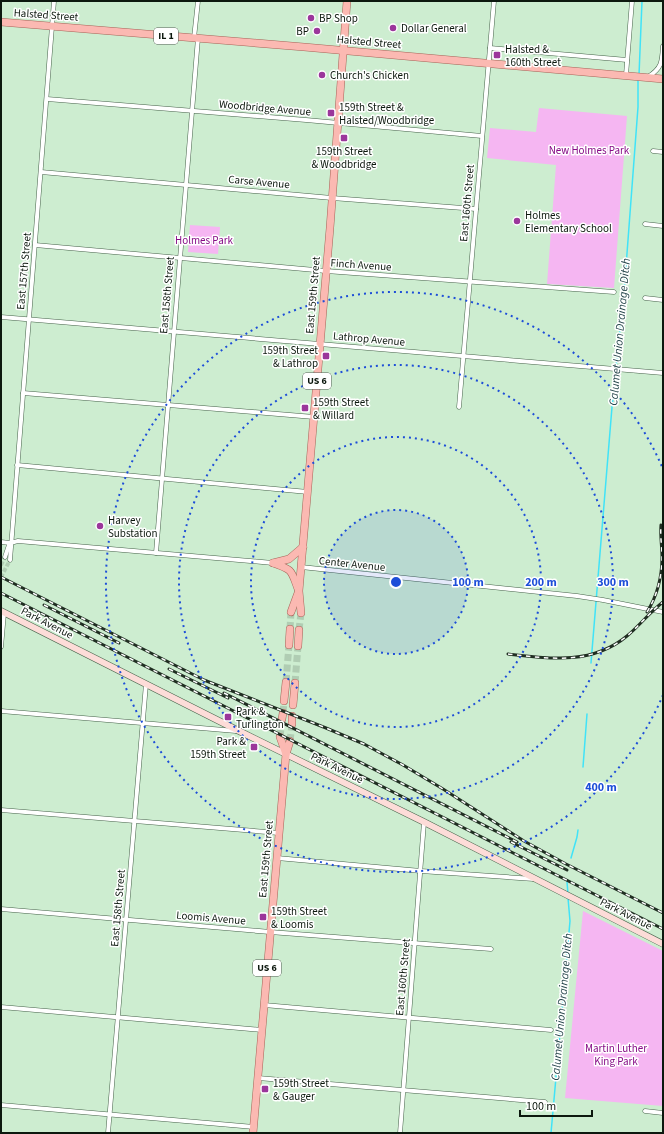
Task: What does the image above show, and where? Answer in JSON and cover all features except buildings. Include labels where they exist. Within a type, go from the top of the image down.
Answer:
[{"type":"main road","name":"East 159th Street","points":[[301,613],[299,591],[347,1]]},
{"type":"main road","name":"Halsted Street","points":[[1,22],[663,79]]},
{"type":"main road","points":[[273,563],[289,559],[303,547]]},
{"type":"main road","points":[[273,563],[290,570],[299,591]]},
{"type":"main road","name":"East 159th Street","points":[[291,612],[299,591]]},
{"type":"main road","points":[[289,645],[290,629]]},
{"type":"main road","points":[[298,646],[299,630]]},
{"type":"main road","points":[[284,701],[286,682]]},
{"type":"main road","points":[[293,705],[295,683]]},
{"type":"main road","name":"East 159th Street","points":[[280,737],[286,754]]},
{"type":"main road","name":"East 159th Street","points":[[254,1130],[286,754],[290,741]]},
{"type":"street","name":"East 157th Street","points":[[10,560],[10,543],[54,1]]},
{"type":"street","name":"East 158th Street","points":[[156,553],[180,258],[198,1]]},
{"type":"street","name":"East 160th Street","points":[[459,406],[494,1]]},
{"type":"street","points":[[626,76],[631,1]]},
{"type":"street","points":[[663,46],[663,68]]},
{"type":"street","points":[[490,48],[627,60]]},
{"type":"street","points":[[648,77],[657,70],[662,63]]},
{"type":"street","name":"Woodbridge Avenue","points":[[47,99],[482,136]]},
{"type":"street","points":[[653,151],[663,152]]},
{"type":"street","name":"Carse Avenue","points":[[41,172],[332,198],[476,209]]},
{"type":"street","points":[[645,224],[663,226]]},
{"type":"street","name":"Finch Avenue","points":[[35,245],[326,271],[614,292]]},
{"type":"street","points":[[645,298],[663,300]]},
{"type":"street","name":"Lathrop Avenue","points":[[1,317],[663,373]]},
{"type":"street","points":[[23,393],[314,417]]},
{"type":"street","points":[[17,466],[308,492]]},
{"type":"street","points":[[1,542],[10,543],[18,541],[273,563]]},
{"type":"street","name":"East 157th Street","points":[[5,557],[10,543]]},
{"type":"street","name":"Center Avenue","points":[[301,567],[588,598],[663,612]]},
{"type":"street","points":[[1,647],[2,612]]},
{"type":"street","name":"Park Avenue","points":[[2,612],[424,822],[663,944]]},
{"type":"street","name":"East 158th Street","points":[[108,1133],[146,684]]},
{"type":"street","points":[[1,711],[239,731]]},
{"type":"street","points":[[1,810],[279,833]]},
{"type":"street","name":"East 160th Street","points":[[400,1133],[424,822]]},
{"type":"street","points":[[277,858],[421,871],[535,879]]},
{"type":"street","name":"Loomis Avenue","points":[[1,909],[491,949]]},
{"type":"street","points":[[264,1005],[551,1030]]},
{"type":"street","points":[[1,1007],[262,1030]]},
{"type":"street","points":[[258,1078],[545,1102]]},
{"type":"street","points":[[1,1105],[110,1114],[254,1130]]},
{"type":"street","points":[[645,1111],[663,1113]]},
{"type":"green space","name":"New Holmes Park","points":[[539,108],[627,116],[614,288],[547,284],[556,165],[487,158],[490,128],[536,132]]},
{"type":"green space","name":"Holmes Park","points":[[190,225],[220,227],[218,254],[188,252]]},
{"type":"green space","name":"Martin Luther King Park","points":[[583,911],[663,951],[663,1106],[565,1098]]},
{"type":"waterway","name":"Calumet Union Drainage Ditch","points":[[639,75],[642,1]]},
{"type":"waterway","name":"Calumet Union Drainage Ditch","points":[[591,663],[612,407],[625,280],[638,107],[638,78]]},
{"type":"waterway","name":"Calumet Union Drainage Ditch","points":[[583,767],[587,714]]},
{"type":"waterway","name":"Calumet Union Drainage Ditch","points":[[571,858],[578,830]]},
{"type":"waterway","name":"Calumet Union Drainage Ditch","points":[[567,882],[568,894]]},
{"type":"waterway","name":"Calumet Union Drainage Ditch","points":[[551,1133],[570,921],[568,898]]},
{"type":"tunnel","points":[[1,565],[5,557]]},
{"type":"tunnel","points":[[1,577],[10,560]]},
{"type":"tunnel","points":[[290,629],[291,612]]},
{"type":"tunnel","points":[[299,630],[301,613]]},
{"type":"tunnel","points":[[286,682],[289,645]]},
{"type":"tunnel","points":[[295,683],[298,646]]},
{"type":"tunnel","points":[[283,713],[284,701]]},
{"type":"tunnel","points":[[280,737],[282,719]]},
{"type":"tunnel","points":[[290,741],[292,724]]},
{"type":"railway","points":[[647,612],[656,593],[661,572],[661,525]]},
{"type":"railway","points":[[1,577],[204,680],[364,744],[443,789],[524,841],[663,913]]},
{"type":"railway","points":[[1,593],[663,929]]},
{"type":"railway","points":[[508,654],[570,658],[600,652],[627,636],[663,602]]},
{"type":"railway","points":[[44,605],[119,643]]},
{"type":"railway","points":[[169,669],[228,698]]},
{"type":"railway","points":[[224,693],[517,842]]},
{"type":"railway","points":[[511,842],[567,870]]},
{"type":"place","name":"BP Shop","points":[[311,18]]},
{"type":"place","name":"Dollar General","points":[[393,28]]},
{"type":"place","name":"BP","points":[[317,31]]},
{"type":"place","name":"Halsted & 160th Street","points":[[497,55]]},
{"type":"place","name":"Church's Chicken","points":[[322,75]]},
{"type":"place","name":"159th Street & Halsted/Woodbridge","points":[[331,113]]},
{"type":"place","name":"159th Street & Woodbridge","points":[[344,138]]},
{"type":"place","name":"Holmes Elementary School","points":[[517,221]]},
{"type":"place","name":"159th Street & Lathrop","points":[[326,356]]},
{"type":"place","name":"159th Street & Willard","points":[[305,408]]},
{"type":"place","name":"Harvey Substation","points":[[100,526]]},
{"type":"place","name":"Park & Turlington","points":[[228,717]]},
{"type":"place","name":"Park & 159th Street","points":[[254,747]]},
{"type":"place","name":"159th Street & Loomis","points":[[263,917]]},
{"type":"place","name":"159th Street & Gauger","points":[[265,1089]]}]
